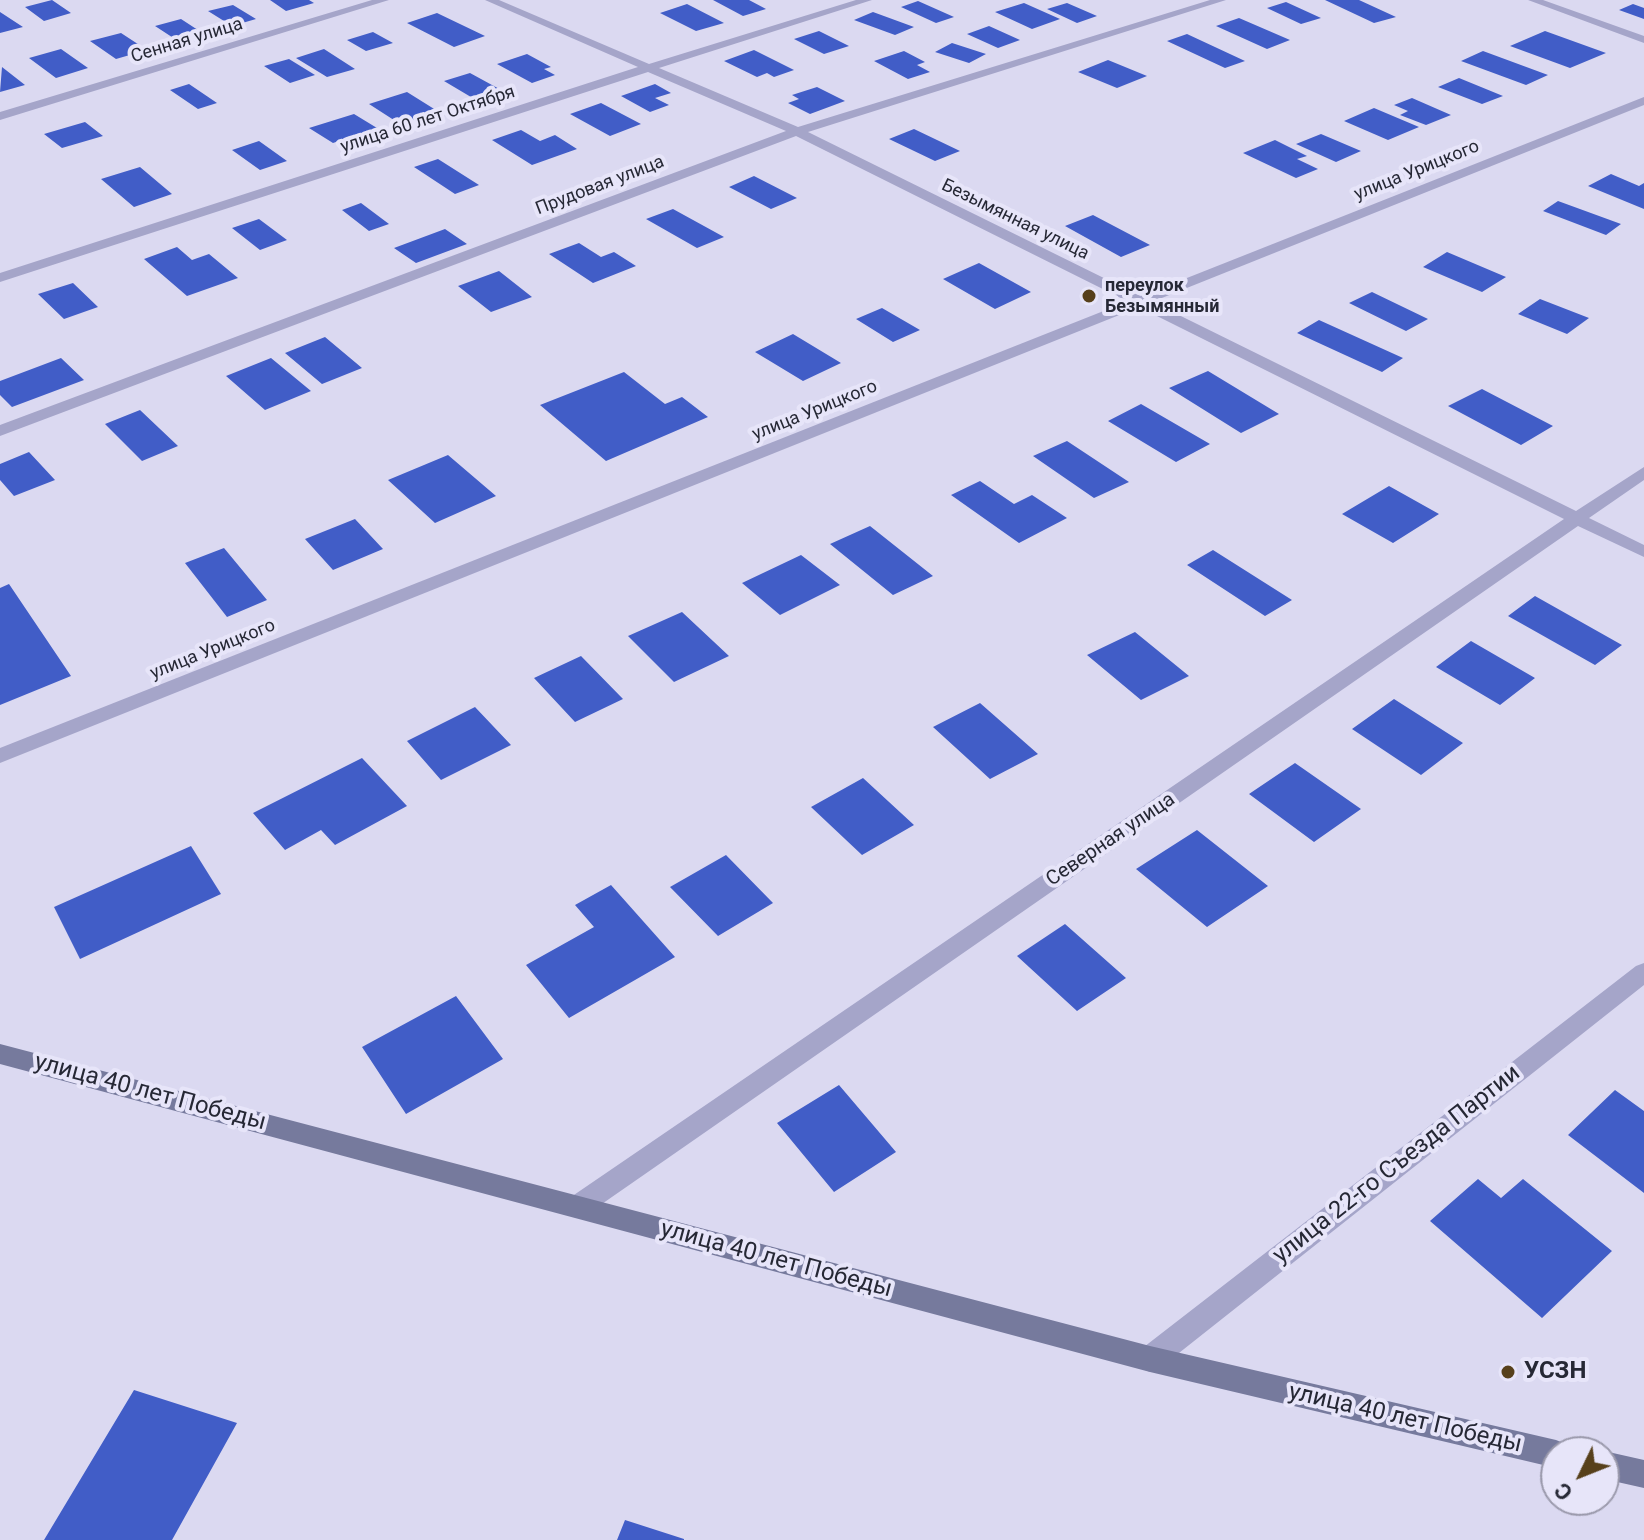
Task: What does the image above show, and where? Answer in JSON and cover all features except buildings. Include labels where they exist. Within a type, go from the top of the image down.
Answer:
[{"type":"main road","name":"улица 40 лет Победы","points":[[0,1054],[1150,1359],[1540,1450]]},
{"type":"main road","points":[[1620,1469],[1644,1474]]},
{"type":"street","name":"Сенная улица","points":[[0,116],[384,0]]},
{"type":"street","name":"Безымянная улица","points":[[490,0],[797,131],[1644,552]]},
{"type":"street","name":"улица 60 лет Октября","points":[[0,278],[647,68],[867,0]]},
{"type":"street","name":"Прудовая улица","points":[[0,431],[797,131],[1221,0]]},
{"type":"street","points":[[1533,0],[1644,40]]},
{"type":"street","name":"улица Урицкого","points":[[0,756],[1644,101]]},
{"type":"street","name":"Северная улица","points":[[577,1207],[1644,472]]},
{"type":"street","name":"улица 22-го Съезда Партии","points":[[1150,1359],[1644,972]]},
{"type":"place","name":"переулок Безымянный","points":[[1089,296]]},
{"type":"place","name":"УСЗН","points":[[1508,1372]]}]
